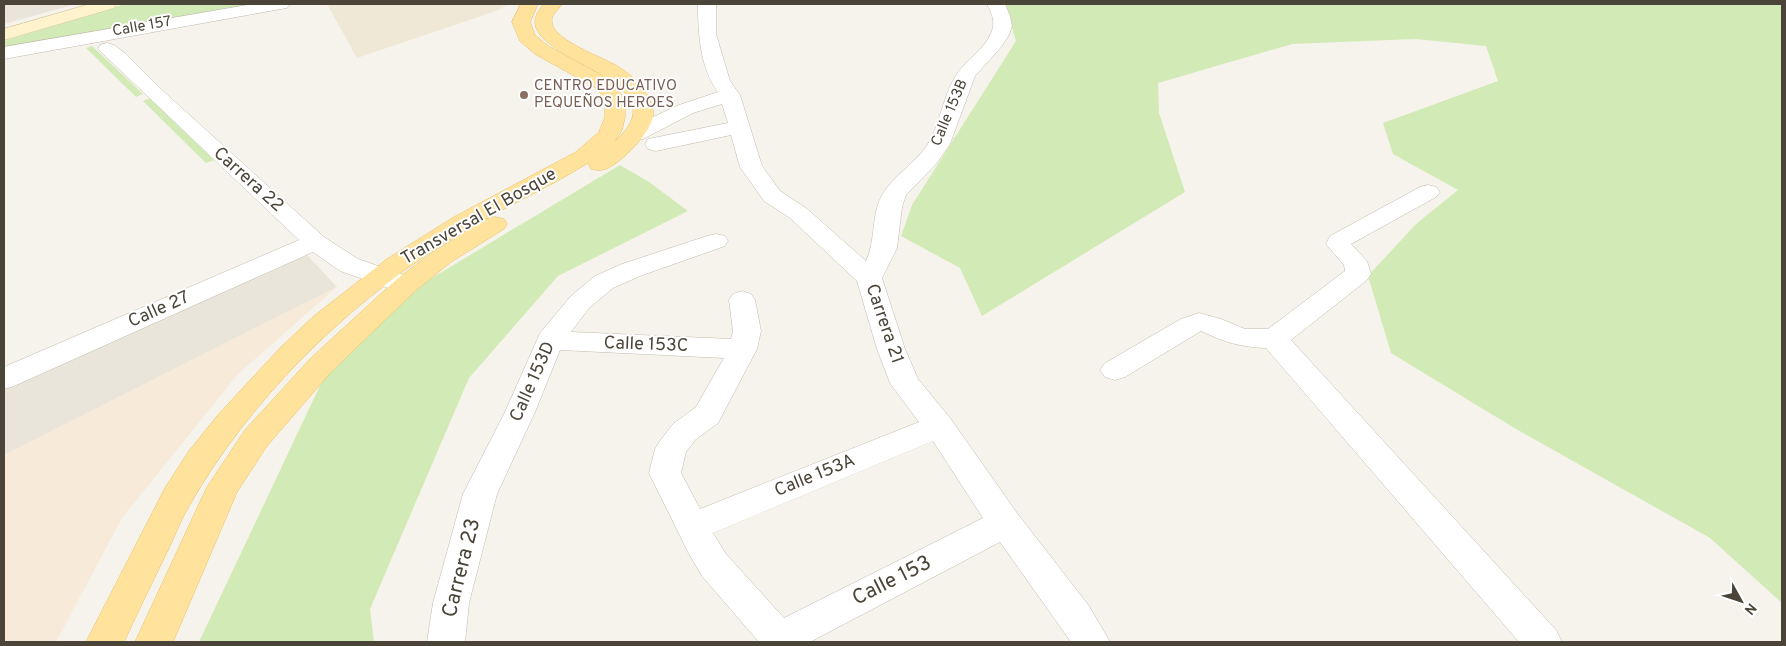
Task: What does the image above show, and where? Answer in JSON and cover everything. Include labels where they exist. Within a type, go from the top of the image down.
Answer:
[{"type":"main road","name":"Transversal El Bosque","points":[[154,642],[223,487],[256,438],[393,281],[435,238],[580,158],[605,140],[612,131],[617,111],[616,101],[610,90],[596,78],[530,41],[522,33],[519,19],[528,4]]},
{"type":"main road","points":[[554,4],[543,18],[543,24],[547,32],[555,40],[617,74],[634,90],[643,105]]},
{"type":"main road","name":"Transversal El Bosque","points":[[105,642],[176,498],[209,448],[261,384],[295,349],[393,281],[442,257],[611,155],[635,134],[643,118],[643,105]]},
{"type":"street","points":[[4,35],[108,4]]},
{"type":"street","name":"Calle 157","points":[[4,52],[281,4]]},
{"type":"street","name":"Carrera 21","points":[[707,4],[707,34],[720,82],[730,95],[751,167],[772,196],[798,214],[869,278],[891,349],[905,383],[939,426],[1005,523],[1076,618],[1091,642]]},
{"type":"street","name":"Calle 153B","points":[[869,278],[885,245],[891,201],[901,187],[933,154],[941,140],[960,85],[972,65],[993,45],[1003,27],[1002,13],[996,4]]},
{"type":"street","name":"Carrera 22","points":[[107,49],[119,58],[156,95],[315,242],[350,265],[393,281]]},
{"type":"street","points":[[635,134],[686,109],[730,95]]},
{"type":"street","points":[[643,105],[686,109]]},
{"type":"street","points":[[656,144],[740,126]]},
{"type":"street","points":[[1115,370],[1191,324],[1199,322],[1243,338],[1274,339],[1358,274],[1359,268],[1355,260],[1341,250],[1338,244],[1339,240],[1428,192]]},
{"type":"street","name":"Calle 153D","points":[[480,494],[520,412],[550,340],[580,302],[604,282],[631,270],[716,241]]},
{"type":"street","name":"Calle 27","points":[[4,379],[315,242]]},
{"type":"street","points":[[742,300],[747,331],[743,349],[707,415],[684,432],[671,449],[664,472],[714,565],[780,641]]},
{"type":"street","points":[[1274,339],[1543,642]]},
{"type":"street","name":"Calle 153C","points":[[550,340],[743,349]]},
{"type":"street","name":"Calle 153A","points":[[692,527],[939,426]]},
{"type":"street","name":"Carrera 23","points":[[446,642],[450,603],[480,494]]},
{"type":"street","name":"Calle 153","points":[[780,641],[1005,523]]},
{"type":"shaded area","points":[[4,4],[76,4],[4,24]]},
{"type":"shaded area","points":[[327,4],[509,4],[496,11],[357,58]]},
{"type":"shaded area","points":[[306,254],[337,287],[4,455],[4,389]]},
{"type":"shaded area","points":[[337,287],[238,374],[122,518],[56,642],[4,642],[4,455]]},
{"type":"green space","points":[[125,4],[261,4],[4,49],[4,41]]},
{"type":"green space","points":[[1005,4],[1782,4],[1782,603],[1710,538],[1516,429],[1391,353],[1368,276],[1416,224],[1458,190],[1393,154],[1383,123],[1498,81],[1486,46],[1415,39],[1292,44],[1158,83],[1159,113],[1185,192],[982,316],[960,268],[901,236],[912,205],[1016,41]]},
{"type":"green space","points":[[92,46],[143,94],[136,97],[86,48]]},
{"type":"green space","points":[[150,98],[214,160],[206,163],[143,101]]},
{"type":"green space","points":[[620,165],[649,182],[688,211],[558,276],[469,378],[370,609],[374,642],[199,642],[325,375],[412,290]]},
{"type":"place","name":"CENTRO EDUCATIVO PEQUEÑOS HEROES","points":[[524,95]]}]
